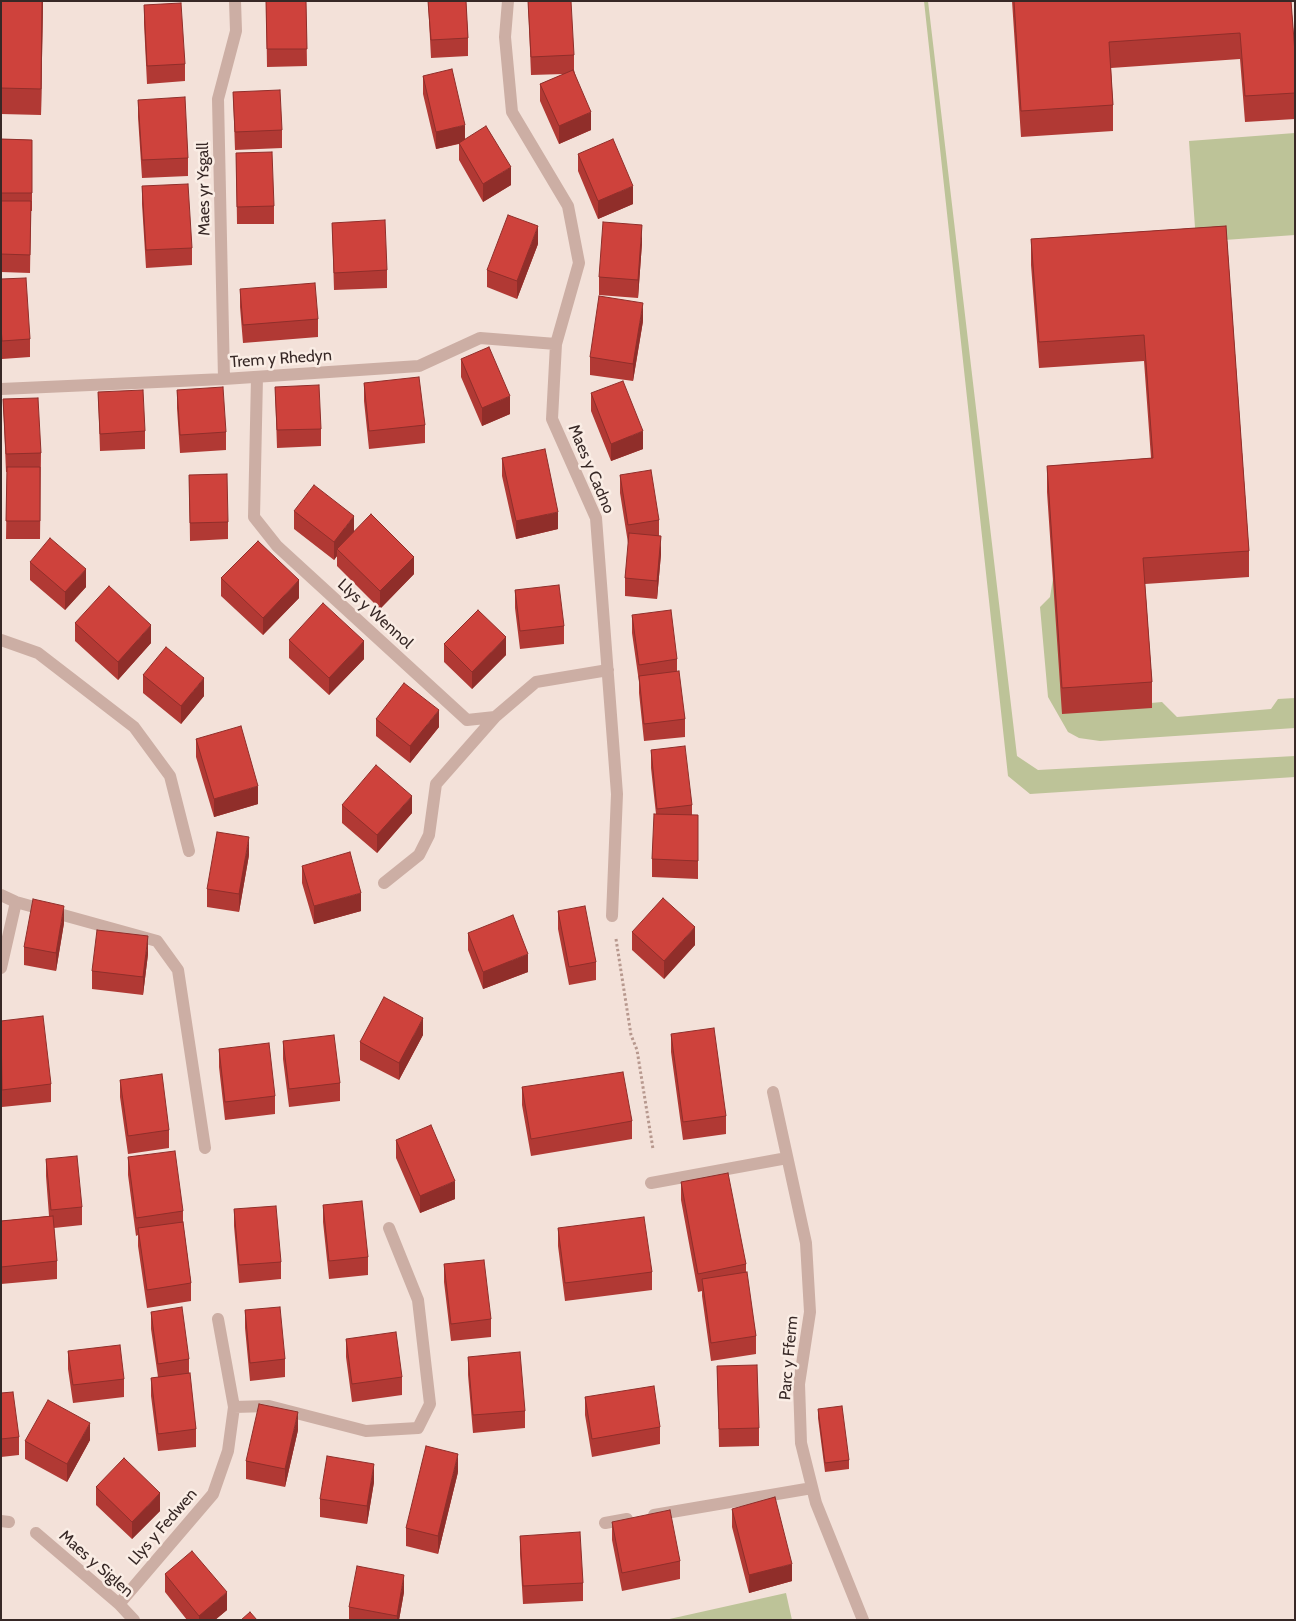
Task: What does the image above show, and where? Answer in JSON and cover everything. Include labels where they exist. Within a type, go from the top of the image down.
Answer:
[{"type":"street","name":"Maes yr Ysgall","points":[[224,379],[218,99],[236,31],[235,1]]},
{"type":"street","name":"Maes y Cadno","points":[[508,1],[505,37],[512,112],[568,206],[579,263],[556,344],[552,419],[596,518],[617,794],[612,916]]},
{"type":"street","name":"Trem y Rhedyn","points":[[1,389],[224,379],[419,366],[480,338],[556,344]]},
{"type":"street","name":"Llys y Wennol","points":[[257,377],[254,517],[277,546],[467,720],[495,717]]},
{"type":"street","points":[[1,640],[38,653],[134,728],[170,776],[189,851]]},
{"type":"street","points":[[384,883],[419,855],[429,835],[436,784],[495,717],[536,682],[608,670]]},
{"type":"street","points":[[1,895],[16,902],[157,941],[178,970],[205,1148]]},
{"type":"street","points":[[1,968],[16,902]]},
{"type":"street","name":"Parc y Fferm","points":[[773,1092],[806,1243],[810,1312],[799,1384],[801,1442],[816,1503],[863,1620]]},
{"type":"street","points":[[650,1183],[787,1158]]},
{"type":"street","points":[[234,1406],[269,1406],[366,1431],[418,1428],[430,1404],[418,1300],[389,1228]]},
{"type":"street","name":"Llys y Fedwen","points":[[118,1604],[213,1494],[228,1452],[234,1406],[218,1319]]},
{"type":"street","points":[[605,1523],[812,1488]]},
{"type":"street","name":"Maes y Siglen","points":[[36,1533],[134,1620]]},
{"type":"path","points":[[612,916],[631,1035],[637,1050],[653,1150]]},
{"type":"green space","points":[[924,1],[928,1],[1017,756],[1038,770],[1295,756],[1295,777],[1030,794],[1008,776]]},
{"type":"green space","points":[[1295,133],[1295,235],[1196,242],[1189,141]]},
{"type":"green space","points":[[1059,542],[1072,710],[1162,702],[1177,717],[1271,709],[1278,699],[1295,698],[1295,728],[1100,741],[1079,738],[1068,732],[1048,697],[1040,607],[1050,597]]},
{"type":"green space","points":[[786,1593],[792,1620],[665,1620]]},
{"type":"building","points":[[1,1],[42,1],[41,89],[1,88]]},
{"type":"building","points":[[266,1],[306,1],[307,49],[267,49]]},
{"type":"building","points":[[428,1],[466,1],[468,38],[431,40]]},
{"type":"building","points":[[528,1],[571,1],[574,55],[531,57]]},
{"type":"building","points":[[1014,1],[1291,1],[1295,53],[1295,93],[1245,96],[1240,33],[1109,42],[1113,105],[1021,111]]},
{"type":"building","points":[[181,3],[185,64],[147,66],[144,5]]},
{"type":"building","points":[[452,69],[465,125],[436,132],[423,76]]},
{"type":"building","points":[[573,70],[591,112],[559,126],[540,84]]},
{"type":"building","points":[[280,90],[282,130],[235,132],[233,92]]},
{"type":"building","points":[[185,97],[188,158],[142,160],[138,100]]},
{"type":"building","points":[[486,126],[511,167],[483,184],[459,143]]},
{"type":"building","points":[[1,139],[32,140],[32,193],[1,193]]},
{"type":"building","points":[[613,139],[633,186],[598,201],[578,154]]},
{"type":"building","points":[[272,152],[274,206],[237,207],[236,153]]},
{"type":"building","points":[[188,184],[192,248],[146,250],[142,186]]},
{"type":"building","points":[[1,201],[31,201],[30,255],[1,254]]},
{"type":"building","points":[[508,215],[538,226],[517,281],[487,270]]},
{"type":"building","points":[[385,220],[387,270],[334,273],[332,223]]},
{"type":"building","points":[[603,222],[642,225],[638,280],[599,277]]},
{"type":"building","points":[[1226,226],[1249,551],[1143,558],[1152,682],[1062,688],[1047,466],[1153,458],[1144,335],[1039,342],[1031,239]]},
{"type":"building","points":[[26,278],[30,339],[2,341],[1,279]]},
{"type":"building","points":[[315,283],[318,319],[243,325],[240,289]]},
{"type":"building","points":[[599,296],[643,303],[633,364],[590,357]]},
{"type":"building","points":[[489,347],[510,396],[482,408],[461,359]]},
{"type":"building","points":[[419,377],[425,425],[369,431],[364,383]]},
{"type":"building","points":[[623,381],[643,431],[611,444],[591,393]]},
{"type":"building","points":[[319,385],[321,429],[277,430],[275,387]]},
{"type":"building","points":[[223,387],[226,432],[180,435],[177,390]]},
{"type":"building","points":[[143,390],[145,431],[100,434],[98,392]]},
{"type":"building","points":[[38,398],[41,453],[6,454],[3,399]]},
{"type":"building","points":[[545,449],[558,512],[516,521],[502,458]]},
{"type":"building","points":[[7,467],[40,467],[40,521],[6,521]]},
{"type":"building","points":[[651,470],[659,520],[628,525],[620,475]]},
{"type":"building","points":[[227,474],[228,522],[190,523],[189,475]]},
{"type":"building","points":[[314,485],[354,516],[334,542],[294,511]]},
{"type":"building","points":[[371,514],[414,557],[380,591],[337,549]]},
{"type":"building","points":[[629,533],[661,536],[657,581],[625,578]]},
{"type":"building","points":[[50,538],[86,569],[65,592],[30,562]]},
{"type":"building","points":[[258,541],[299,580],[263,618],[221,578]]},
{"type":"building","points":[[559,585],[564,626],[520,631],[515,590]]},
{"type":"building","points":[[109,586],[151,625],[118,662],[75,623]]},
{"type":"building","points":[[323,603],[364,641],[329,678],[289,640]]},
{"type":"building","points":[[478,610],[506,637],[472,672],[444,644]]},
{"type":"building","points":[[671,610],[677,659],[639,665],[632,615]]},
{"type":"building","points":[[166,647],[204,678],[181,706],[143,675]]},
{"type":"building","points":[[679,671],[685,719],[644,724],[639,676]]},
{"type":"building","points":[[404,683],[439,710],[410,746],[376,719]]},
{"type":"building","points":[[241,726],[258,786],[214,799],[196,739]]},
{"type":"building","points":[[685,746],[692,805],[657,809],[651,750]]},
{"type":"building","points":[[376,765],[412,796],[377,835],[342,805]]},
{"type":"building","points":[[654,814],[698,815],[698,861],[652,859]]},
{"type":"building","points":[[217,832],[249,837],[239,894],[207,889]]},
{"type":"building","points":[[350,852],[361,893],[314,906],[302,866]]},
{"type":"building","points":[[663,898],[695,927],[664,961],[632,932]]},
{"type":"building","points":[[33,899],[64,906],[56,953],[24,947]]},
{"type":"building","points":[[585,906],[596,962],[569,967],[558,911]]},
{"type":"building","points":[[513,915],[528,954],[483,972],[468,933]]},
{"type":"building","points":[[97,930],[148,936],[143,977],[92,971]]},
{"type":"building","points":[[384,997],[423,1018],[399,1063],[360,1042]]},
{"type":"building","points":[[43,1016],[51,1084],[2,1090],[1,1021]]},
{"type":"building","points":[[714,1028],[726,1116],[683,1122],[671,1034]]},
{"type":"building","points":[[334,1035],[340,1083],[289,1089],[283,1041]]},
{"type":"building","points":[[269,1043],[275,1096],[225,1102],[219,1049]]},
{"type":"building","points":[[623,1072],[632,1121],[531,1139],[522,1087]]},
{"type":"building","points":[[162,1074],[169,1130],[128,1136],[120,1080]]},
{"type":"building","points":[[431,1125],[455,1181],[420,1196],[396,1140]]},
{"type":"building","points":[[175,1151],[183,1211],[136,1218],[128,1157]]},
{"type":"building","points":[[77,1156],[82,1207],[51,1210],[46,1159]]},
{"type":"building","points":[[728,1173],[746,1264],[698,1274],[681,1182]]},
{"type":"building","points":[[362,1201],[368,1257],[329,1261],[323,1205]]},
{"type":"building","points":[[276,1206],[281,1262],[239,1265],[234,1209]]},
{"type":"building","points":[[53,1216],[57,1261],[1,1267],[1,1221]]},
{"type":"building","points":[[644,1217],[652,1272],[565,1283],[558,1228]]},
{"type":"building","points":[[183,1222],[191,1283],[147,1290],[138,1228]]},
{"type":"building","points":[[484,1260],[491,1319],[451,1324],[444,1264]]},
{"type":"building","points":[[747,1272],[756,1336],[711,1343],[702,1279]]},
{"type":"building","points":[[182,1307],[189,1359],[158,1364],[151,1312]]},
{"type":"building","points":[[280,1307],[285,1359],[250,1363],[245,1310]]},
{"type":"building","points":[[396,1332],[402,1377],[352,1384],[346,1339]]},
{"type":"building","points":[[120,1345],[124,1379],[73,1385],[68,1351]]},
{"type":"building","points":[[520,1352],[525,1411],[473,1415],[468,1357]]},
{"type":"building","points":[[757,1365],[759,1428],[719,1429],[717,1366]]},
{"type":"building","points":[[190,1373],[196,1429],[158,1434],[151,1378]]},
{"type":"building","points":[[654,1386],[660,1427],[592,1439],[585,1397]]},
{"type":"building","points":[[13,1392],[19,1437],[1,1439],[1,1393]]},
{"type":"building","points":[[48,1400],[90,1423],[67,1464],[25,1441]]},
{"type":"building","points":[[259,1404],[298,1412],[285,1469],[246,1461]]},
{"type":"building","points":[[842,1406],[849,1460],[825,1463],[818,1409]]},
{"type":"building","points":[[426,1446],[458,1454],[438,1536],[406,1528]]},
{"type":"building","points":[[327,1456],[374,1464],[367,1506],[320,1499]]},
{"type":"building","points":[[124,1458],[160,1493],[132,1522],[96,1487]]},
{"type":"building","points":[[775,1497],[792,1564],[749,1575],[732,1509]]},
{"type":"building","points":[[670,1510],[680,1561],[622,1573],[612,1522]]},
{"type":"building","points":[[580,1532],[583,1583],[523,1586],[520,1536]]},
{"type":"building","points":[[192,1551],[227,1592],[199,1616],[165,1574]]},
{"type":"building","points":[[357,1566],[404,1575],[397,1616],[349,1607]]},
{"type":"building","points":[[250,1612],[257,1620],[241,1620]]}]
